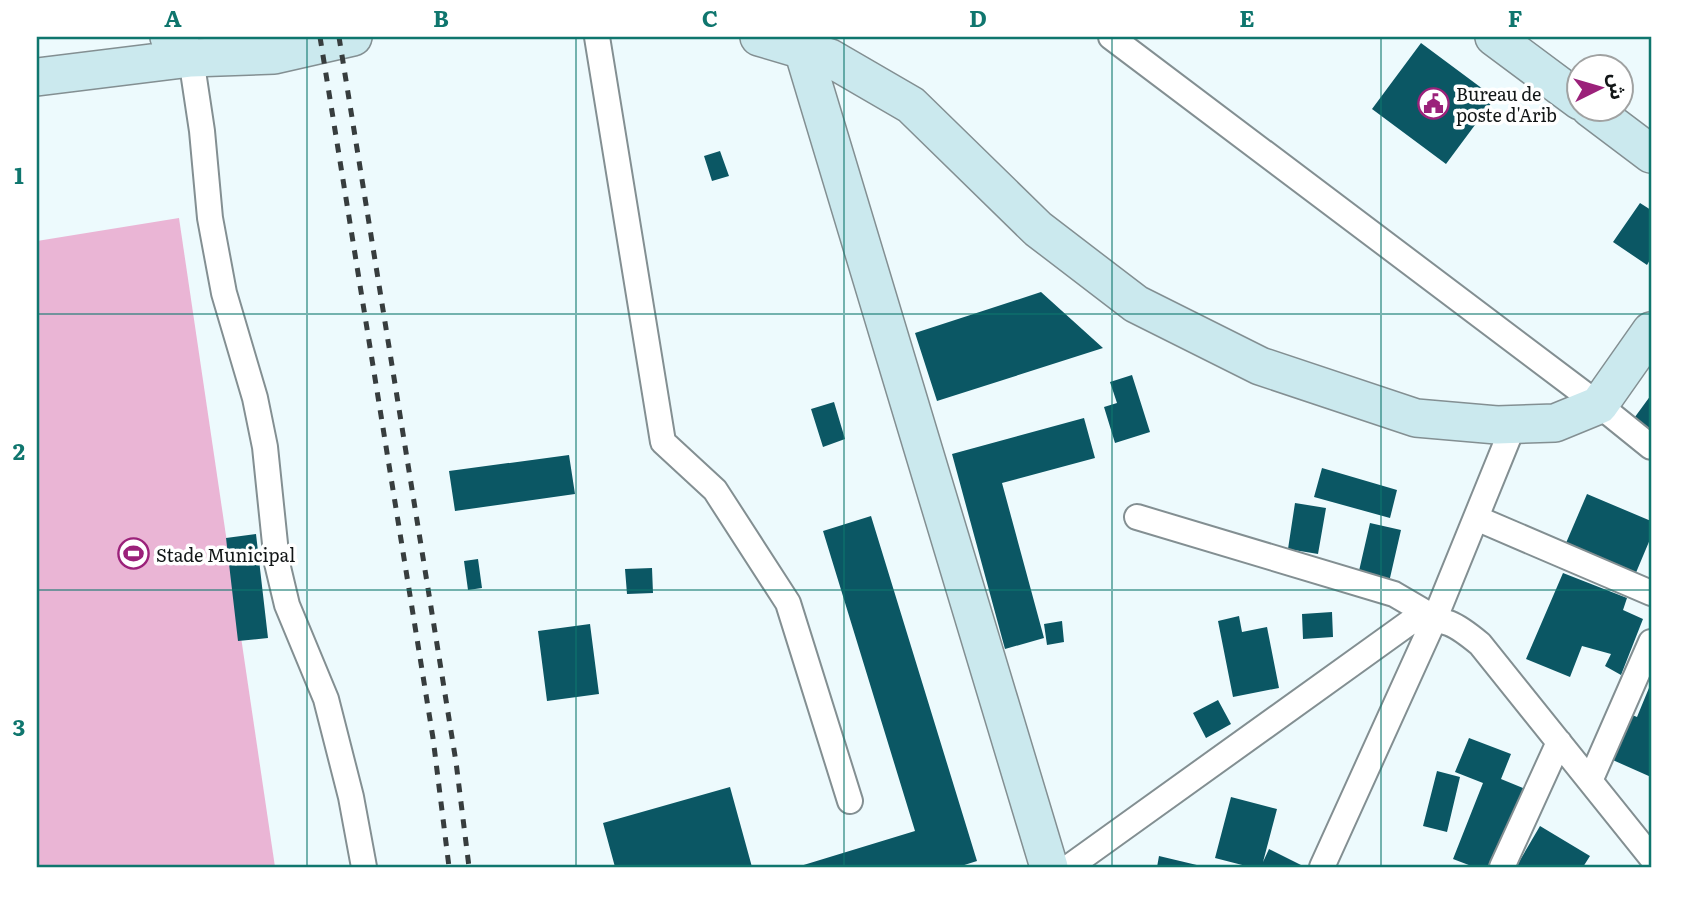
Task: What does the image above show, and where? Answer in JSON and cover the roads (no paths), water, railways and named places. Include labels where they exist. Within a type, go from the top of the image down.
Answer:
[{"type":"main road","points":[[37,77],[180,47],[274,55],[353,37]]},
{"type":"main road","points":[[759,37],[830,58],[911,105],[1038,229],[1136,304],[1260,366],[1416,418],[1497,425],[1555,423],[1599,405],[1651,331]]},
{"type":"main road","points":[[1494,37],[1566,91]]},
{"type":"main road","points":[[803,50],[1049,867]]},
{"type":"main road","points":[[1609,122],[1651,154]]},
{"type":"street","points":[[597,37],[663,442],[715,490],[788,603],[850,801]]},
{"type":"street","points":[[1111,37],[1651,447]]},
{"type":"street","points":[[180,47],[202,131],[210,218],[224,293],[256,398],[265,447],[277,563],[287,604],[326,699],[351,797],[364,867]]},
{"type":"street","points":[[1322,867],[1434,618],[1514,424]]},
{"type":"street","points":[[1136,517],[1394,594],[1434,618],[1459,626],[1480,644],[1651,857]]},
{"type":"street","points":[[1476,518],[1651,593]]},
{"type":"street","points":[[1085,863],[1413,620],[1434,618]]},
{"type":"street","points":[[1590,780],[1651,642]]},
{"type":"street","points":[[1502,867],[1559,742]]},
{"type":"railway","points":[[320,37],[433,738],[449,867]]},
{"type":"railway","points":[[339,37],[456,762],[469,867]]},
{"type":"place","name":"Bureau de poste d'Arib","points":[[1433,103]]},
{"type":"place","name":"Stade Municipal","points":[[133,554]]}]
